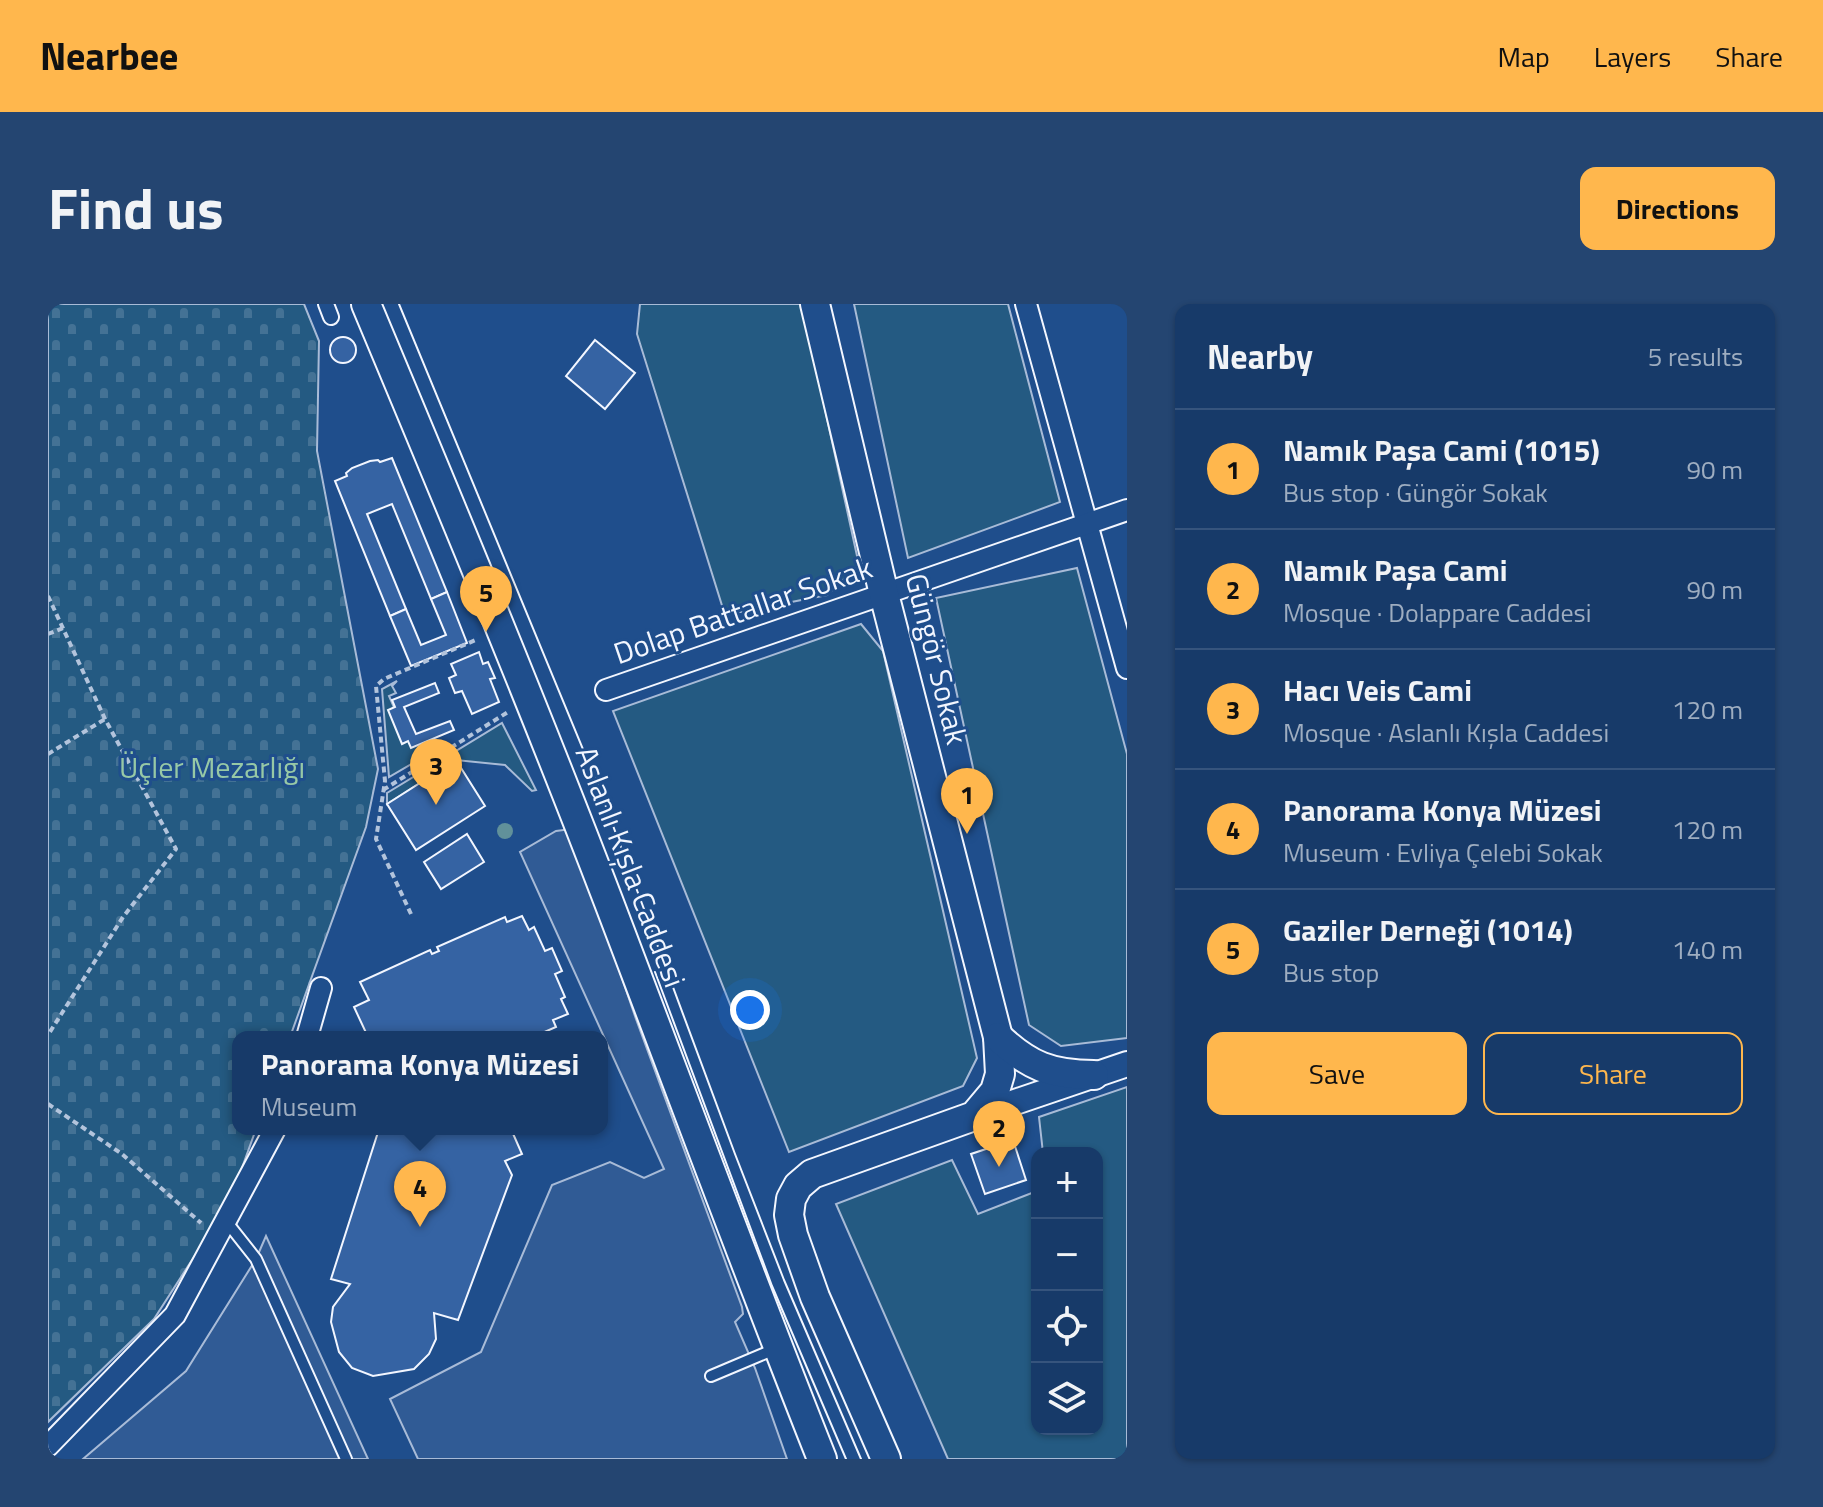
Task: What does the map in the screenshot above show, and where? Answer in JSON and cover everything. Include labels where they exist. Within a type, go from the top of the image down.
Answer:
[{"type":"main road","name":"Aslanlı Kışla Caddesi","points":[[366,304],[486,592],[607,898],[822,1459]]},
{"type":"main road","name":"Güngör Sokak","points":[[815,304],[884,594],[998,1037],[1000,1074],[995,1091],[974,1116]]},
{"type":"main road","points":[[998,1037],[1027,1062],[1043,1069],[1094,1075]]},
{"type":"main road","points":[[886,1459],[815,1297],[793,1235],[789,1215],[791,1199],[798,1186],[812,1174],[974,1116]]},
{"type":"street","points":[[1026,304],[1127,668]]},
{"type":"street","name":"Dolap Battallar Sokak","points":[[606,690],[1127,510]]},
{"type":"street","points":[[309,1031],[321,988]]},
{"type":"street","points":[[974,1116],[1127,1064]]},
{"type":"street","points":[[48,1446],[175,1315],[272,1135]]},
{"type":"lane","points":[[221,1229],[256,1259],[346,1459]]},
{"type":"lane","points":[[711,1376],[777,1348]]},
{"type":"path","points":[[48,596],[105,719],[176,849],[123,917],[48,1035]]},
{"type":"path","points":[[48,634],[63,628]]},
{"type":"path","points":[[411,914],[376,839],[385,781],[378,683],[481,638]]},
{"type":"path","points":[[383,790],[520,704]]},
{"type":"path","points":[[48,754],[105,719]]},
{"type":"path","points":[[48,1104],[122,1154],[221,1229]]},
{"type":"green space","name":"Üçler Mezarlığı","points":[[48,304],[304,304],[319,341],[317,451],[378,769],[366,827],[292,1031],[232,1031],[232,1135],[254,1135],[230,1201],[154,1319],[48,1422]]},
{"type":"green space","points":[[640,304],[802,304],[859,565],[827,595],[725,615],[637,334]]},
{"type":"green space","points":[[854,304],[1008,304],[1060,502],[908,558]]},
{"type":"green space","points":[[1077,568],[1127,754],[1127,1038],[1061,1046],[1029,1025],[936,598]]},
{"type":"green space","points":[[861,624],[883,651],[977,1058],[963,1086],[789,1152],[613,711]]},
{"type":"green space","points":[[397,681],[392,686],[396,693],[389,696],[405,732],[415,740],[430,733],[439,748],[389,777],[382,689]]},
{"type":"green space","points":[[502,723],[536,790],[532,791],[505,765],[456,760],[387,804],[387,793]]},
{"type":"green space","points":[[1127,1087],[1127,1459],[948,1459],[836,1204],[952,1160],[978,1214],[1031,1193],[1031,1435],[1103,1435],[1103,1147],[1042,1147],[1039,1117]]},
{"type":"shaded area","points":[[571,829],[636,1019],[742,1307],[743,1314],[735,1322],[787,1459],[418,1459],[390,1399],[481,1352],[552,1185],[610,1162],[644,1178],[664,1169],[608,1046],[608,1031],[601,1031],[520,852],[556,831]]},
{"type":"shaded area","points":[[266,1236],[368,1459],[83,1459],[186,1371],[256,1259]]},
{"type":"building","points":[[343,337],[353,340],[356,350],[353,360],[343,363],[333,360],[330,350],[333,340]]},
{"type":"building","points":[[595,340],[635,373],[605,409],[566,376]]},
{"type":"building","points":[[392,458],[447,592],[431,599],[392,504],[367,514],[406,609],[390,616],[335,481],[347,476],[346,473],[352,468],[370,461]]},
{"type":"building","points":[[447,592],[467,643],[411,666],[390,616],[406,609],[421,645],[446,635],[431,599]]},
{"type":"building","points":[[479,652],[483,664],[488,662],[495,678],[490,679],[499,702],[472,714],[462,691],[455,693],[449,678],[456,675],[451,664]]},
{"type":"building","points":[[435,683],[439,693],[404,707],[416,734],[450,721],[454,730],[411,748],[408,741],[402,744],[388,710],[395,707],[392,700]]},
{"type":"building","points":[[456,760],[485,806],[416,850],[387,804]]},
{"type":"building","points":[[467,834],[484,862],[441,889],[424,862]]},
{"type":"building","points":[[522,916],[529,930],[534,927],[545,951],[552,948],[562,971],[555,974],[565,997],[561,999],[568,1014],[553,1020],[556,1027],[547,1031],[365,1031],[354,1007],[369,1000],[360,982],[430,950],[432,954],[439,951],[437,947],[505,917],[507,922]]},
{"type":"building","points":[[377,1135],[514,1135],[522,1154],[505,1161],[512,1175],[458,1320],[434,1313],[436,1339],[429,1354],[414,1369],[373,1376],[352,1368],[339,1352],[331,1322],[333,1307],[350,1284],[331,1279]]},
{"type":"building","points":[[1013,1140],[1026,1180],[985,1194],[971,1154]]},
{"type":"tram line","points":[[399,304],[599,788],[784,1280],[861,1459]]},
{"type":"tram line","points":[[655,972],[772,1286],[846,1459]]},
{"type":"place","name":"Gaziler Derneği (1014)","points":[[486,632]]},
{"type":"place","name":"Hacı Veis Cami","points":[[436,805]]},
{"type":"place","name":"Namık Paşa Cami (1015)","points":[[967,834]]},
{"type":"place","name":"Namık Paşa Cami","points":[[999,1167]]},
{"type":"place","name":"Panorama Konya Müzesi","points":[[420,1227]]}]
